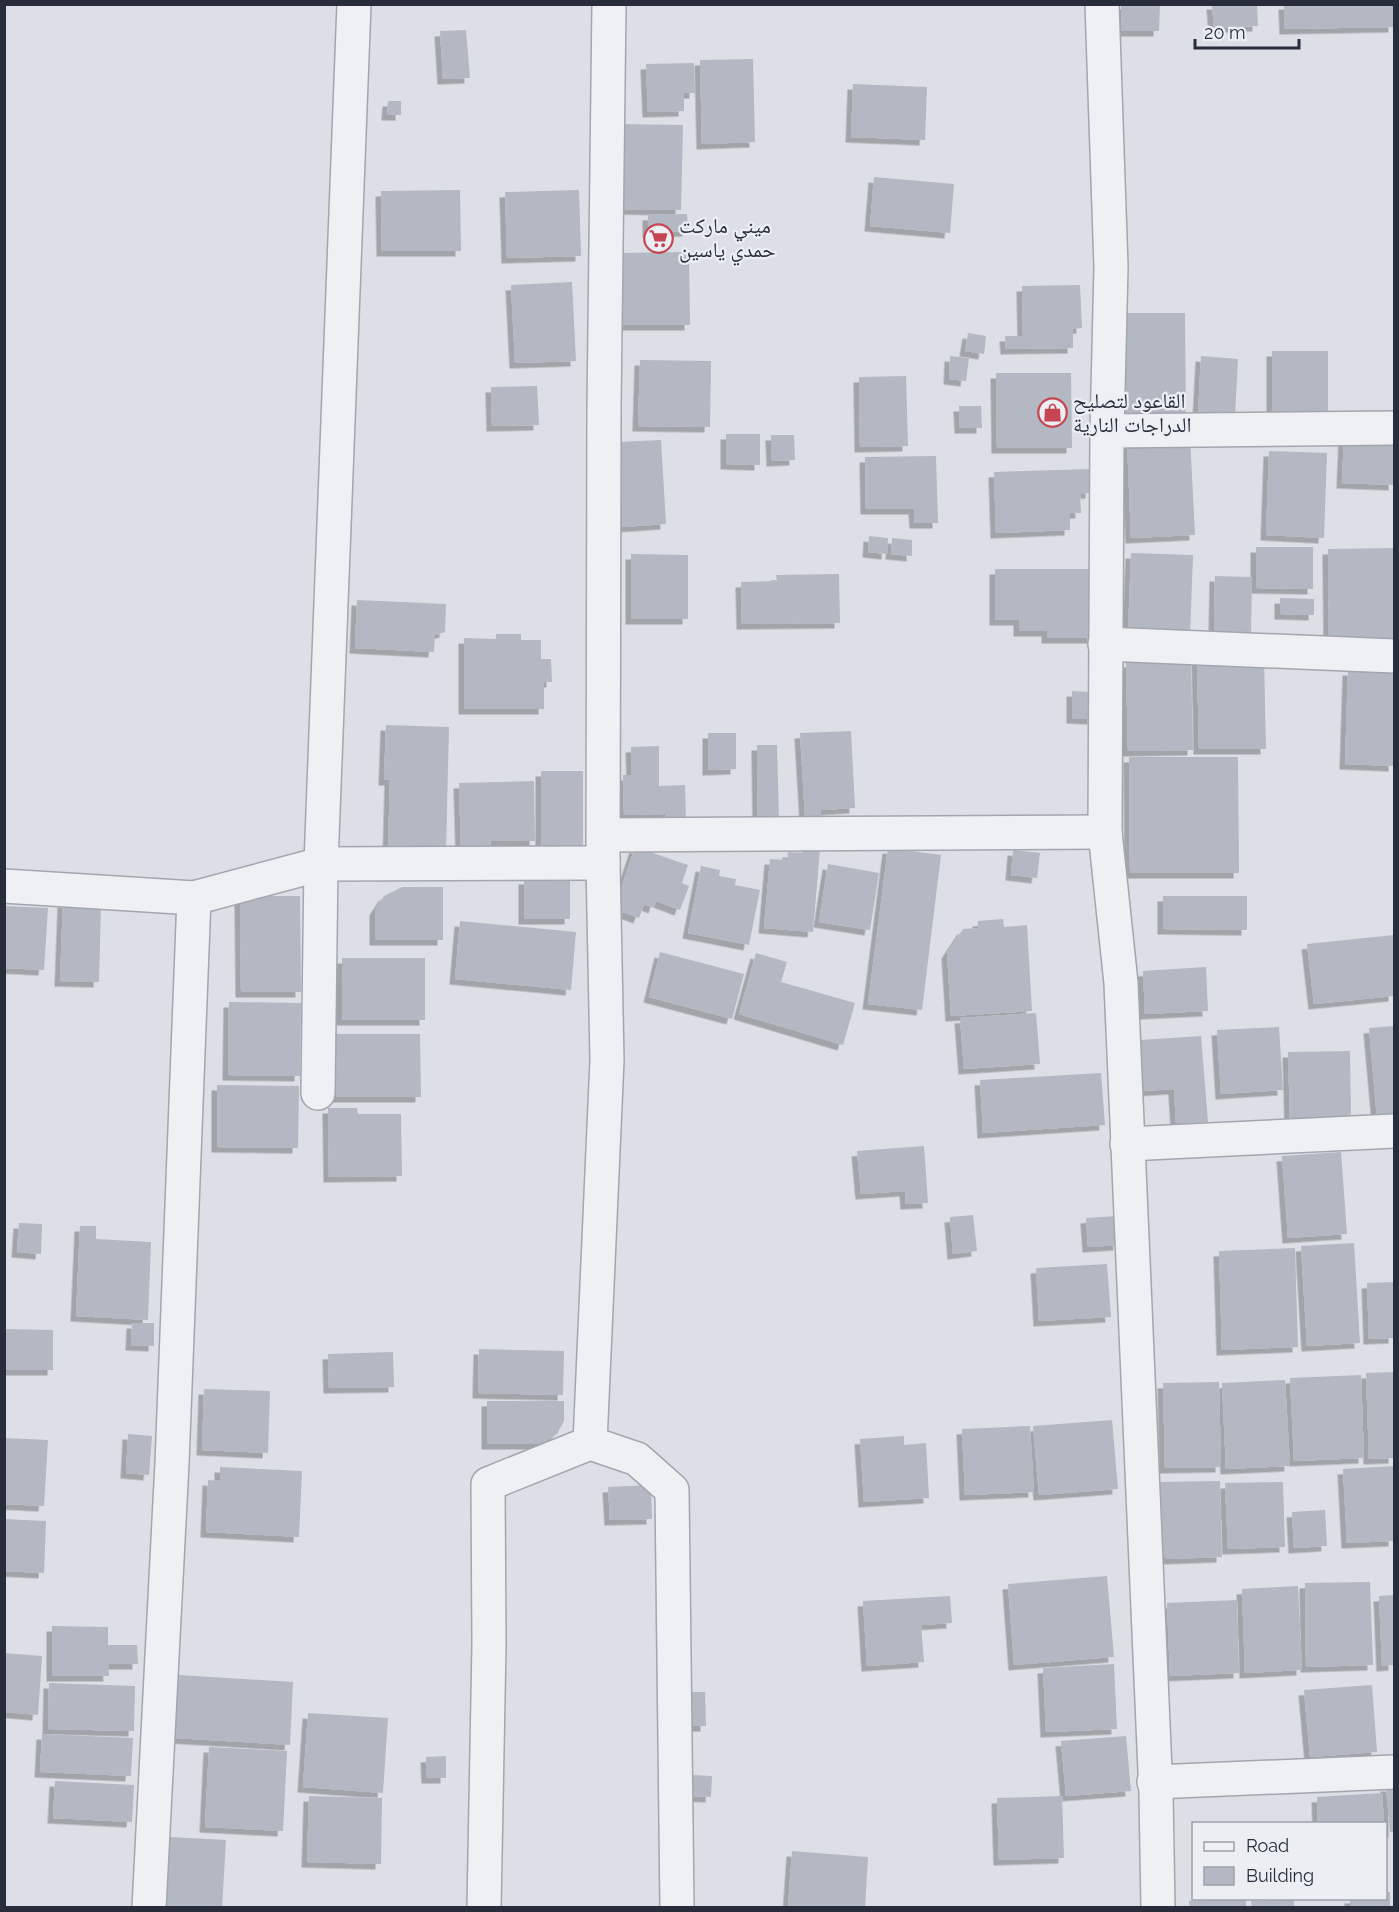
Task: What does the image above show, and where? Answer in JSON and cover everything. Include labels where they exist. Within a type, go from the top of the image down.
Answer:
[{"type":"street","points":[[318,1093],[321,864],[354,4]]},
{"type":"street","points":[[590,1443],[607,1060],[604,849],[604,408],[609,4]]},
{"type":"street","points":[[1102,4],[1111,267],[1107,431],[1105,832],[1121,983],[1136,1299],[1158,1908]]},
{"type":"street","points":[[1107,431],[1395,428]]},
{"type":"street","points":[[1105,644],[1395,656]]},
{"type":"street","points":[[4,886],[194,898],[321,864],[604,849],[1105,832]]},
{"type":"street","points":[[149,1908],[172,1463],[194,898]]},
{"type":"street","points":[[1127,1144],[1395,1131]]},
{"type":"street","points":[[484,1908],[489,1644],[488,1484],[590,1443],[637,1459],[672,1490],[677,1908]]},
{"type":"street","points":[[1154,1782],[1395,1772]]},
{"type":"building","points":[[1121,4],[1160,4],[1159,31],[1121,31]]},
{"type":"building","points":[[1212,4],[1257,4],[1258,26],[1214,28]]},
{"type":"building","points":[[1284,4],[1394,4],[1394,27],[1285,29]]},
{"type":"building","points":[[466,30],[470,78],[443,79],[440,31]]},
{"type":"building","points":[[753,59],[755,142],[702,144],[700,60]]},
{"type":"building","points":[[694,63],[695,93],[684,93],[684,111],[648,112],[646,64]]},
{"type":"building","points":[[853,84],[927,87],[925,140],[851,137]]},
{"type":"building","points":[[388,101],[401,101],[401,115],[387,115]]},
{"type":"building","points":[[618,124],[683,125],[681,210],[617,209]]},
{"type":"building","points":[[874,177],[954,184],[950,233],[870,226]]},
{"type":"building","points":[[460,190],[461,251],[382,251],[381,191]]},
{"type":"building","points":[[579,190],[581,256],[507,258],[505,192]]},
{"type":"building","points":[[687,214],[688,231],[648,232],[648,215]]},
{"type":"building","points":[[689,252],[690,325],[621,325],[620,253]]},
{"type":"building","points":[[572,282],[576,361],[515,363],[511,285]]},
{"type":"building","points":[[1080,285],[1082,328],[1073,329],[1073,348],[1006,349],[1005,336],[1023,336],[1022,286]]},
{"type":"building","points":[[1117,313],[1185,313],[1186,422],[1118,422]]},
{"type":"building","points":[[968,333],[986,336],[984,354],[965,351]]},
{"type":"building","points":[[1272,351],[1328,351],[1328,413],[1272,412]]},
{"type":"building","points":[[950,356],[969,358],[966,381],[949,379]]},
{"type":"building","points":[[1201,356],[1238,359],[1235,416],[1198,414]]},
{"type":"building","points":[[640,360],[711,361],[710,427],[638,426]]},
{"type":"building","points":[[996,373],[1071,373],[1072,448],[997,448]]},
{"type":"building","points":[[906,376],[908,446],[860,447],[859,377]]},
{"type":"building","points":[[537,386],[539,425],[492,426],[491,387]]},
{"type":"building","points":[[959,406],[981,406],[982,428],[960,428]]},
{"type":"building","points":[[726,434],[760,434],[760,465],[726,464]]},
{"type":"building","points":[[1344,434],[1394,437],[1394,485],[1342,483]]},
{"type":"building","points":[[771,435],[794,435],[795,460],[772,461]]},
{"type":"building","points":[[1190,436],[1195,535],[1131,538],[1127,439]]},
{"type":"building","points":[[661,440],[666,524],[623,527],[618,442]]},
{"type":"building","points":[[1269,451],[1327,453],[1324,538],[1266,535]]},
{"type":"building","points":[[936,456],[938,523],[915,523],[914,509],[866,509],[865,457]]},
{"type":"building","points":[[1090,469],[1091,493],[1080,494],[1081,513],[1070,513],[1070,530],[996,533],[994,472]]},
{"type":"building","points":[[869,536],[888,538],[887,554],[868,552]]},
{"type":"building","points":[[892,538],[912,540],[912,556],[891,554]]},
{"type":"building","points":[[1256,547],[1313,547],[1313,589],[1256,588]]},
{"type":"building","points":[[1394,548],[1394,640],[1329,641],[1328,549]]},
{"type":"building","points":[[1131,553],[1193,555],[1190,636],[1128,634]]},
{"type":"building","points":[[631,554],[688,555],[688,619],[631,619]]},
{"type":"building","points":[[995,569],[1093,569],[1093,638],[1047,638],[1047,631],[1019,631],[1019,620],[995,620]]},
{"type":"building","points":[[839,574],[840,623],[742,624],[741,582],[777,581],[776,575]]},
{"type":"building","points":[[1215,576],[1252,577],[1251,634],[1214,633]]},
{"type":"building","points":[[1280,598],[1314,599],[1314,615],[1280,614]]},
{"type":"building","points":[[357,600],[446,604],[445,632],[435,635],[434,652],[355,648]]},
{"type":"building","points":[[496,634],[521,634],[521,640],[541,640],[541,659],[551,659],[552,682],[544,682],[544,709],[464,709],[464,638],[496,639]]},
{"type":"building","points":[[1264,658],[1266,749],[1199,749],[1197,659]]},
{"type":"building","points":[[1191,661],[1193,750],[1128,751],[1126,662]]},
{"type":"building","points":[[1348,670],[1394,671],[1394,766],[1345,764]]},
{"type":"building","points":[[1072,691],[1093,692],[1093,719],[1072,718]]},
{"type":"building","points":[[386,725],[449,727],[446,851],[388,849],[390,780],[384,780]]},
{"type":"building","points":[[851,731],[855,808],[821,810],[821,817],[805,817],[800,733]]},
{"type":"building","points":[[708,733],[736,733],[736,769],[708,770]]},
{"type":"building","points":[[757,745],[777,745],[779,821],[758,821]]},
{"type":"building","points":[[659,746],[659,786],[685,785],[686,823],[665,824],[665,814],[624,815],[623,775],[632,775],[631,747]]},
{"type":"building","points":[[1129,757],[1238,757],[1239,873],[1130,873]]},
{"type":"building","points":[[541,771],[583,771],[583,852],[541,851]]},
{"type":"building","points":[[534,781],[535,841],[490,841],[491,849],[461,850],[459,783]]},
{"type":"building","points":[[635,847],[688,865],[682,883],[689,886],[680,910],[656,901],[654,908],[644,904],[639,918],[614,909]]},
{"type":"building","points":[[802,847],[820,849],[813,932],[764,928],[770,859],[787,860],[788,852],[802,853]]},
{"type":"building","points":[[888,848],[941,855],[922,1010],[868,1004]]},
{"type":"building","points":[[1013,850],[1040,853],[1037,878],[1011,875]]},
{"type":"building","points":[[828,864],[879,873],[870,930],[819,922]]},
{"type":"building","points":[[701,866],[720,870],[719,876],[736,879],[735,885],[760,890],[749,945],[688,933]]},
{"type":"building","points":[[524,879],[570,880],[570,919],[524,919]]},
{"type":"building","points":[[402,887],[443,887],[443,940],[375,940],[375,910],[384,896]]},
{"type":"building","points":[[240,896],[300,896],[301,992],[241,992]]},
{"type":"building","points":[[1163,896],[1247,896],[1247,930],[1163,929]]},
{"type":"building","points":[[63,902],[101,904],[99,982],[60,981]]},
{"type":"building","points":[[4,906],[48,908],[44,970],[4,968]]},
{"type":"building","points":[[1003,919],[1004,927],[1027,925],[1032,1011],[951,1016],[947,953],[963,929],[978,928],[978,921]]},
{"type":"building","points":[[460,921],[576,932],[571,990],[455,979]]},
{"type":"building","points":[[1394,935],[1394,996],[1314,1004],[1307,944]]},
{"type":"building","points":[[660,952],[744,974],[732,1019],[649,997]]},
{"type":"building","points":[[756,953],[787,962],[781,982],[855,1003],[843,1045],[739,1014]]},
{"type":"building","points":[[342,958],[425,958],[425,1020],[342,1020]]},
{"type":"building","points":[[1206,967],[1208,1011],[1145,1014],[1143,971]]},
{"type":"building","points":[[229,1002],[301,1003],[300,1076],[228,1075]]},
{"type":"building","points":[[1036,1013],[1040,1064],[964,1069],[960,1018]]},
{"type":"building","points":[[1394,1026],[1394,1117],[1377,1118],[1369,1028]]},
{"type":"building","points":[[1279,1027],[1283,1090],[1221,1094],[1217,1030]]},
{"type":"building","points":[[334,1034],[420,1034],[421,1097],[334,1097]]},
{"type":"building","points":[[1201,1036],[1208,1122],[1176,1124],[1174,1089],[1143,1091],[1140,1040]]},
{"type":"building","points":[[1350,1051],[1351,1120],[1290,1121],[1288,1052]]},
{"type":"building","points":[[1101,1073],[1105,1125],[983,1133],[980,1080]]},
{"type":"building","points":[[217,1085],[299,1086],[298,1148],[217,1147]]},
{"type":"building","points":[[328,1108],[357,1108],[358,1114],[401,1114],[402,1176],[329,1177]]},
{"type":"building","points":[[924,1146],[928,1203],[906,1204],[905,1191],[861,1194],[857,1151]]},
{"type":"building","points":[[1341,1152],[1347,1234],[1288,1238],[1282,1156]]},
{"type":"building","points":[[973,1215],[977,1251],[953,1254],[950,1217]]},
{"type":"building","points":[[1117,1216],[1119,1245],[1088,1247],[1086,1218]]},
{"type":"building","points":[[19,1223],[42,1224],[41,1254],[17,1252]]},
{"type":"building","points":[[80,1226],[96,1226],[96,1239],[151,1242],[148,1320],[76,1316]]},
{"type":"building","points":[[1354,1243],[1360,1343],[1307,1346],[1301,1246]]},
{"type":"building","points":[[1295,1248],[1298,1347],[1222,1350],[1219,1251]]},
{"type":"building","points":[[1107,1264],[1111,1317],[1039,1321],[1036,1268]]},
{"type":"building","points":[[1394,1282],[1394,1338],[1369,1339],[1367,1283]]},
{"type":"building","points":[[132,1323],[154,1323],[154,1346],[131,1345]]},
{"type":"building","points":[[4,1329],[53,1330],[53,1370],[4,1370]]},
{"type":"building","points":[[479,1349],[564,1351],[563,1395],[478,1393]]},
{"type":"building","points":[[393,1352],[394,1387],[329,1388],[328,1354]]},
{"type":"building","points":[[1394,1372],[1394,1458],[1369,1459],[1366,1373]]},
{"type":"building","points":[[1361,1375],[1364,1458],[1294,1461],[1290,1378]]},
{"type":"building","points":[[1285,1380],[1290,1466],[1226,1469],[1222,1383]]},
{"type":"building","points":[[1219,1382],[1221,1467],[1165,1468],[1163,1383]]},
{"type":"building","points":[[204,1389],[270,1391],[268,1453],[202,1450]]},
{"type":"building","points":[[487,1401],[564,1401],[564,1421],[557,1434],[541,1444],[487,1444]]},
{"type":"building","points":[[1112,1420],[1118,1489],[1039,1495],[1033,1426]]},
{"type":"building","points":[[1030,1426],[1034,1492],[965,1495],[962,1429]]},
{"type":"building","points":[[128,1434],[152,1436],[149,1475],[126,1473]]},
{"type":"building","points":[[904,1436],[904,1445],[926,1443],[929,1498],[864,1502],[860,1439]]},
{"type":"building","points":[[4,1438],[48,1440],[44,1506],[4,1504]]},
{"type":"building","points":[[1394,1466],[1394,1541],[1347,1543],[1343,1469]]},
{"type":"building","points":[[220,1467],[302,1471],[299,1537],[206,1532],[208,1480],[220,1481]]},
{"type":"building","points":[[1220,1481],[1222,1557],[1167,1559],[1157,1549],[1155,1482]]},
{"type":"building","points":[[1283,1482],[1285,1547],[1228,1549],[1225,1483]]},
{"type":"building","points":[[651,1485],[652,1519],[610,1520],[608,1487]]},
{"type":"building","points":[[1325,1510],[1327,1546],[1294,1548],[1292,1512]]},
{"type":"building","points":[[4,1519],[46,1521],[44,1573],[4,1571]]},
{"type":"building","points":[[1107,1576],[1114,1657],[1014,1665],[1008,1584]]},
{"type":"building","points":[[1370,1582],[1373,1665],[1306,1667],[1305,1583]]},
{"type":"building","points":[[1298,1586],[1302,1670],[1245,1673],[1242,1589]]},
{"type":"building","points":[[1394,1595],[1394,1665],[1382,1666],[1379,1596]]},
{"type":"building","points":[[950,1596],[952,1623],[921,1625],[924,1662],[867,1666],[863,1601]]},
{"type":"building","points":[[1237,1600],[1239,1673],[1170,1676],[1167,1603]]},
{"type":"building","points":[[52,1626],[108,1627],[108,1645],[137,1645],[138,1664],[108,1664],[109,1676],[52,1676]]},
{"type":"building","points":[[4,1653],[42,1656],[38,1715],[4,1712]]},
{"type":"building","points":[[1114,1664],[1117,1729],[1046,1732],[1043,1668]]},
{"type":"building","points":[[179,1675],[293,1682],[290,1745],[175,1738]]},
{"type":"building","points":[[49,1683],[135,1686],[134,1731],[48,1729]]},
{"type":"building","points":[[1372,1685],[1377,1752],[1310,1757],[1304,1690]]},
{"type":"building","points":[[687,1692],[705,1692],[706,1726],[687,1726]]},
{"type":"building","points":[[308,1713],[388,1718],[383,1793],[303,1787]]},
{"type":"building","points":[[42,1734],[133,1738],[131,1776],[40,1772]]},
{"type":"building","points":[[1126,1736],[1131,1791],[1066,1796],[1061,1741]]},
{"type":"building","points":[[209,1747],[287,1751],[283,1831],[205,1827]]},
{"type":"building","points":[[446,1756],[446,1778],[427,1778],[426,1757]]},
{"type":"building","points":[[691,1775],[712,1776],[711,1797],[691,1796]]},
{"type":"building","points":[[55,1781],[134,1785],[132,1822],[53,1818]]},
{"type":"building","points":[[1386,1786],[1394,1786],[1394,1832],[1390,1832]]},
{"type":"building","points":[[1382,1793],[1384,1822],[1318,1822],[1317,1797]]},
{"type":"building","points":[[309,1796],[382,1798],[381,1864],[307,1862]]},
{"type":"building","points":[[1062,1796],[1064,1858],[999,1860],[997,1798]]},
{"type":"building","points":[[170,1837],[226,1840],[222,1908],[166,1907]]},
{"type":"building","points":[[792,1851],[868,1857],[865,1908],[788,1908]]},
{"type":"building","points":[[1387,1892],[1390,1892],[1390,1908],[1350,1908],[1350,1900],[1387,1900]]},
{"type":"building","points":[[1246,1900],[1246,1908],[1190,1908],[1189,1901]]},
{"type":"building","points":[[1294,1900],[1294,1908],[1252,1908],[1251,1901]]},
{"type":"place","name":"ميني ماركت حمدي ياسين","points":[[658,238]]},
{"type":"place","name":"القاعود لتصليح الدراجات النارية","points":[[1052,413]]}]
